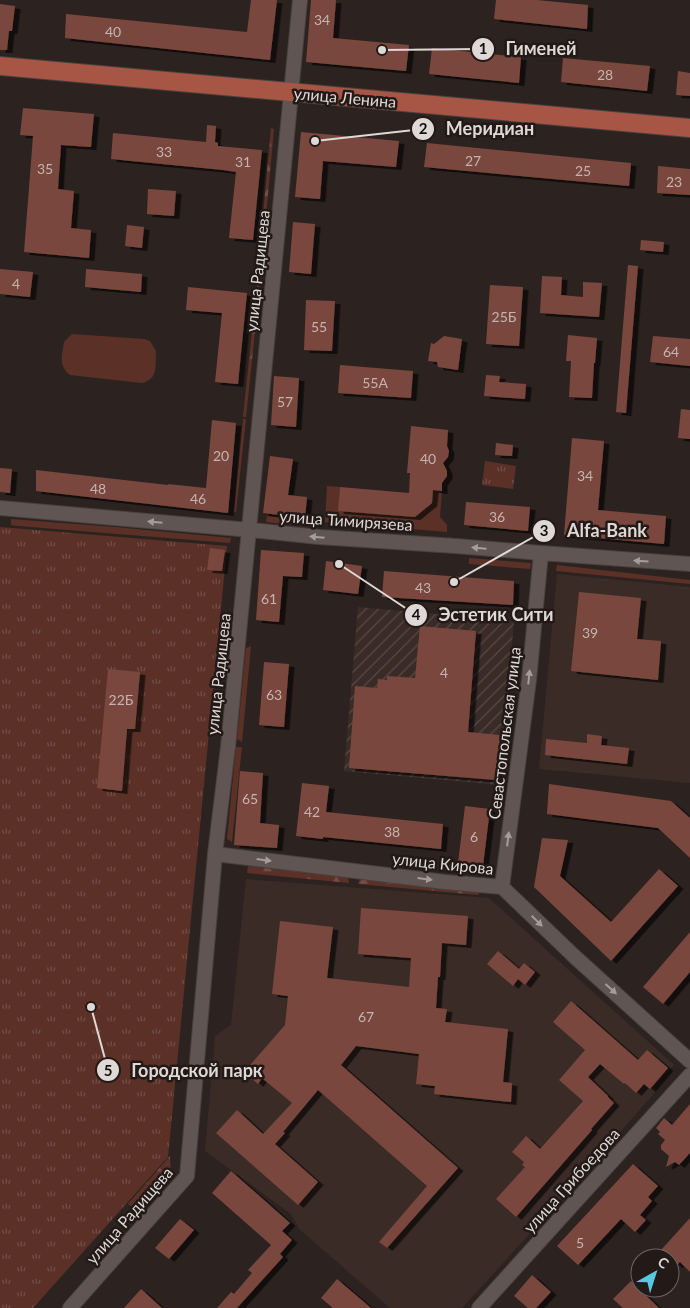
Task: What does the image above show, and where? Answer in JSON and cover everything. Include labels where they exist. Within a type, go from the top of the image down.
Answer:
[{"type":"main road","name":"улица Ленина","points":[[0,66],[690,128]]},
{"type":"street","name":"улица Радищева","points":[[70,1308],[187,1176],[215,854],[228,747],[300,0]]},
{"type":"street","name":"улица Тимирязева","points":[[0,508],[319,537],[690,564]]},
{"type":"street","name":"Севастопольская улица","points":[[502,887],[529,680],[541,553]]},
{"type":"street","name":"улица Кирова","points":[[215,854],[436,881],[502,887],[690,1061]]},
{"type":"street","name":"улица Грибоедова","points":[[479,1308],[690,1075]]},
{"type":"shaded area","points":[[557,574],[690,587],[690,783],[539,769]]},
{"type":"shaded area","points":[[358,607],[514,621],[500,785],[344,771]]},
{"type":"shaded area","points":[[246,879],[489,898],[674,1065],[654,1087],[657,1090],[462,1308],[390,1308],[299,1229],[291,1214],[205,1151],[215,1036],[231,1025]]},
{"type":"green space","points":[[271,128],[274,129],[261,271],[258,270]]},
{"type":"green space","points":[[258,274],[261,274],[246,417],[243,417]]},
{"type":"green space","points":[[72,334],[150,341],[156,351],[154,375],[142,383],[70,375],[62,364],[62,356],[64,342]]},
{"type":"green space","points":[[243,419],[246,419],[236,512],[234,512]]},
{"type":"green space","points":[[485,461],[516,466],[513,489],[482,485]]},
{"type":"green space","points":[[327,486],[340,487],[339,511],[415,517],[432,503],[433,490],[442,491],[440,517],[447,525],[447,532],[325,522]]},
{"type":"green space","points":[[267,516],[317,521],[313,527],[266,522]]},
{"type":"green space","points":[[11,519],[231,538],[230,543],[18,526],[11,525]]},
{"type":"green space","points":[[0,527],[227,546],[168,1157],[33,1308],[0,1308]]},
{"type":"green space","points":[[469,558],[531,563],[530,569],[469,564]]},
{"type":"green space","points":[[557,565],[690,580],[690,584],[556,571]]},
{"type":"green space","points":[[251,646],[242,742],[237,739],[246,648]]},
{"type":"green space","points":[[236,747],[242,747],[232,842],[227,839]]},
{"type":"green space","points":[[248,866],[348,877],[349,883],[247,873]]},
{"type":"green space","points":[[360,879],[480,892],[478,895],[358,884]]},
{"type":"green space","points":[[170,1156],[171,1176],[144,1209],[132,1207],[128,1204]]},
{"type":"building","points":[[251,0],[277,0],[270,60],[65,38],[66,14],[247,32]]},
{"type":"building","points":[[311,0],[336,0],[333,38],[409,45],[406,71],[306,62]]},
{"type":"building","points":[[496,0],[537,0],[588,5],[587,29],[494,19]]},
{"type":"building","points":[[0,4],[15,6],[12,31],[9,31],[7,50],[0,50]]},
{"type":"building","points":[[432,48],[521,57],[519,83],[429,74]]},
{"type":"building","points":[[563,58],[650,66],[647,91],[561,82]]},
{"type":"building","points":[[678,71],[690,73],[690,96],[676,95]]},
{"type":"building","points":[[23,108],[94,114],[91,147],[61,145],[58,189],[74,191],[71,228],[91,230],[89,258],[24,252],[33,136],[20,135]]},
{"type":"building","points":[[207,125],[216,126],[215,142],[218,143],[218,146],[262,150],[253,240],[229,238],[236,172],[111,159],[113,133],[206,142]]},
{"type":"building","points":[[301,132],[399,141],[396,167],[323,161],[320,199],[295,197]]},
{"type":"building","points":[[427,143],[631,163],[629,186],[424,167]]},
{"type":"building","points":[[658,166],[690,169],[690,195],[657,193]]},
{"type":"building","points":[[148,189],[176,191],[174,216],[147,214]]},
{"type":"building","points":[[293,222],[315,224],[311,274],[289,272]]},
{"type":"building","points":[[127,225],[144,227],[142,248],[125,246]]},
{"type":"building","points":[[641,240],[664,242],[663,252],[640,250]]},
{"type":"building","points":[[628,265],[638,266],[626,413],[616,412]]},
{"type":"building","points":[[0,269],[33,272],[30,297],[0,294]]},
{"type":"building","points":[[86,269],[142,274],[141,292],[85,287]]},
{"type":"building","points":[[542,276],[562,277],[561,295],[583,297],[583,282],[602,283],[599,317],[540,313]]},
{"type":"building","points":[[490,285],[523,287],[519,346],[486,344]]},
{"type":"building","points":[[188,287],[247,293],[238,384],[215,382],[222,313],[186,310]]},
{"type":"building","points":[[306,300],[335,301],[332,351],[304,350]]},
{"type":"building","points":[[568,335],[597,338],[592,398],[569,397],[571,361],[566,361]]},
{"type":"building","points":[[444,336],[462,339],[458,370],[438,367],[437,362],[428,361],[431,343],[434,344]]},
{"type":"building","points":[[653,336],[690,339],[690,366],[650,362]]},
{"type":"building","points":[[340,365],[413,371],[411,398],[338,393]]},
{"type":"building","points":[[486,375],[500,376],[499,382],[526,384],[525,399],[484,396]]},
{"type":"building","points":[[274,376],[299,378],[296,427],[271,425]]},
{"type":"building","points":[[681,409],[690,410],[690,439],[678,438]]},
{"type":"building","points":[[212,420],[236,423],[228,513],[36,491],[36,470],[206,488]]},
{"type":"building","points":[[411,426],[448,430],[447,446],[449,451],[448,457],[443,463],[447,476],[442,483],[442,491],[433,490],[432,503],[415,517],[338,511],[340,487],[409,493],[410,473],[407,473]]},
{"type":"building","points":[[572,438],[604,441],[598,510],[666,516],[664,544],[564,535]]},
{"type":"building","points":[[496,443],[513,445],[512,456],[495,455]]},
{"type":"building","points":[[270,456],[293,459],[288,495],[307,497],[305,518],[263,513]]},
{"type":"building","points":[[0,468],[12,469],[10,493],[0,492]]},
{"type":"building","points":[[466,502],[530,507],[528,531],[464,525]]},
{"type":"building","points":[[210,548],[225,550],[222,571],[207,570]]},
{"type":"building","points":[[261,550],[304,553],[302,577],[283,576],[279,622],[256,620]]},
{"type":"building","points":[[326,561],[362,566],[358,594],[323,590]]},
{"type":"building","points":[[384,571],[514,581],[513,605],[382,597]]},
{"type":"building","points":[[579,592],[641,598],[637,639],[661,641],[658,680],[571,671]]},
{"type":"building","points":[[420,626],[476,631],[468,732],[500,735],[496,780],[349,768],[355,686],[377,688],[378,679],[387,680],[387,676],[415,678]]},
{"type":"building","points":[[264,662],[289,664],[284,727],[259,725]]},
{"type":"building","points":[[108,669],[140,672],[135,729],[127,729],[122,791],[97,788]]},
{"type":"building","points":[[587,734],[602,736],[601,745],[629,748],[627,764],[545,755],[546,739],[587,743]]},
{"type":"building","points":[[240,771],[263,773],[260,823],[279,825],[277,848],[234,845]]},
{"type":"building","points":[[302,783],[329,786],[326,812],[443,824],[441,849],[296,836]]},
{"type":"building","points":[[549,784],[671,801],[690,818],[690,858],[658,828],[547,814]]},
{"type":"building","points":[[465,806],[490,809],[483,866],[458,863]]},
{"type":"building","points":[[542,838],[568,840],[560,876],[611,922],[659,869],[678,886],[611,961],[534,887]]},
{"type":"building","points":[[361,908],[468,916],[466,945],[442,943],[436,1008],[447,1009],[445,1022],[508,1029],[503,1082],[512,1083],[511,1102],[434,1094],[435,1086],[416,1084],[419,1054],[356,1046],[341,1065],[458,1168],[387,1248],[379,1242],[427,1186],[318,1090],[275,1144],[318,1182],[298,1205],[216,1133],[237,1110],[263,1134],[292,1103],[262,1078],[258,1084],[244,1072],[285,1025],[288,996],[272,994],[280,921],[333,927],[327,978],[409,987],[411,958],[358,954]]},
{"type":"building","points":[[690,932],[690,972],[663,1004],[643,987]]},
{"type":"building","points":[[498,951],[519,969],[524,963],[535,972],[525,985],[518,979],[513,986],[487,964]]},
{"type":"building","points":[[571,1001],[638,1060],[647,1050],[668,1068],[650,1089],[644,1084],[636,1093],[600,1064],[588,1077],[614,1103],[516,1217],[496,1199],[525,1167],[522,1165],[524,1162],[512,1152],[526,1136],[540,1149],[583,1101],[559,1080],[585,1050],[553,1022]]},
{"type":"building","points":[[690,1104],[690,1153],[679,1165],[675,1162],[666,1167],[669,1156],[661,1149],[661,1145],[665,1140],[658,1134],[660,1132],[656,1128],[664,1118],[672,1125]]},
{"type":"building","points":[[633,1164],[658,1186],[648,1197],[652,1201],[640,1215],[646,1220],[635,1232],[621,1219],[578,1265],[557,1246]]},
{"type":"building","points":[[231,1171],[290,1223],[282,1231],[292,1240],[280,1254],[283,1257],[237,1308],[217,1308],[231,1292],[234,1294],[252,1273],[248,1270],[271,1245],[212,1193]]},
{"type":"building","points":[[690,1218],[690,1272],[680,1262],[680,1248],[663,1248]]},
{"type":"building","points":[[180,1219],[194,1230],[169,1259],[155,1248]]},
{"type":"building","points":[[532,1275],[551,1292],[536,1308],[528,1308],[514,1296]]},
{"type":"building","points":[[337,1279],[371,1308],[333,1308],[321,1298]]},
{"type":"building","points":[[630,1282],[630,1298],[649,1298],[659,1308],[623,1308],[613,1299]]},
{"type":"building","points":[[141,1289],[162,1308],[124,1308]]},
{"type":"place","name":"Гименей","points":[[382,50]]},
{"type":"place","name":"Меридиан","points":[[315,141]]},
{"type":"place","name":"Эстетик Сити","points":[[339,564]]},
{"type":"place","name":"Alfa-Bank","points":[[454,582]]},
{"type":"place","name":"Городской парк","points":[[91,1007]]}]
